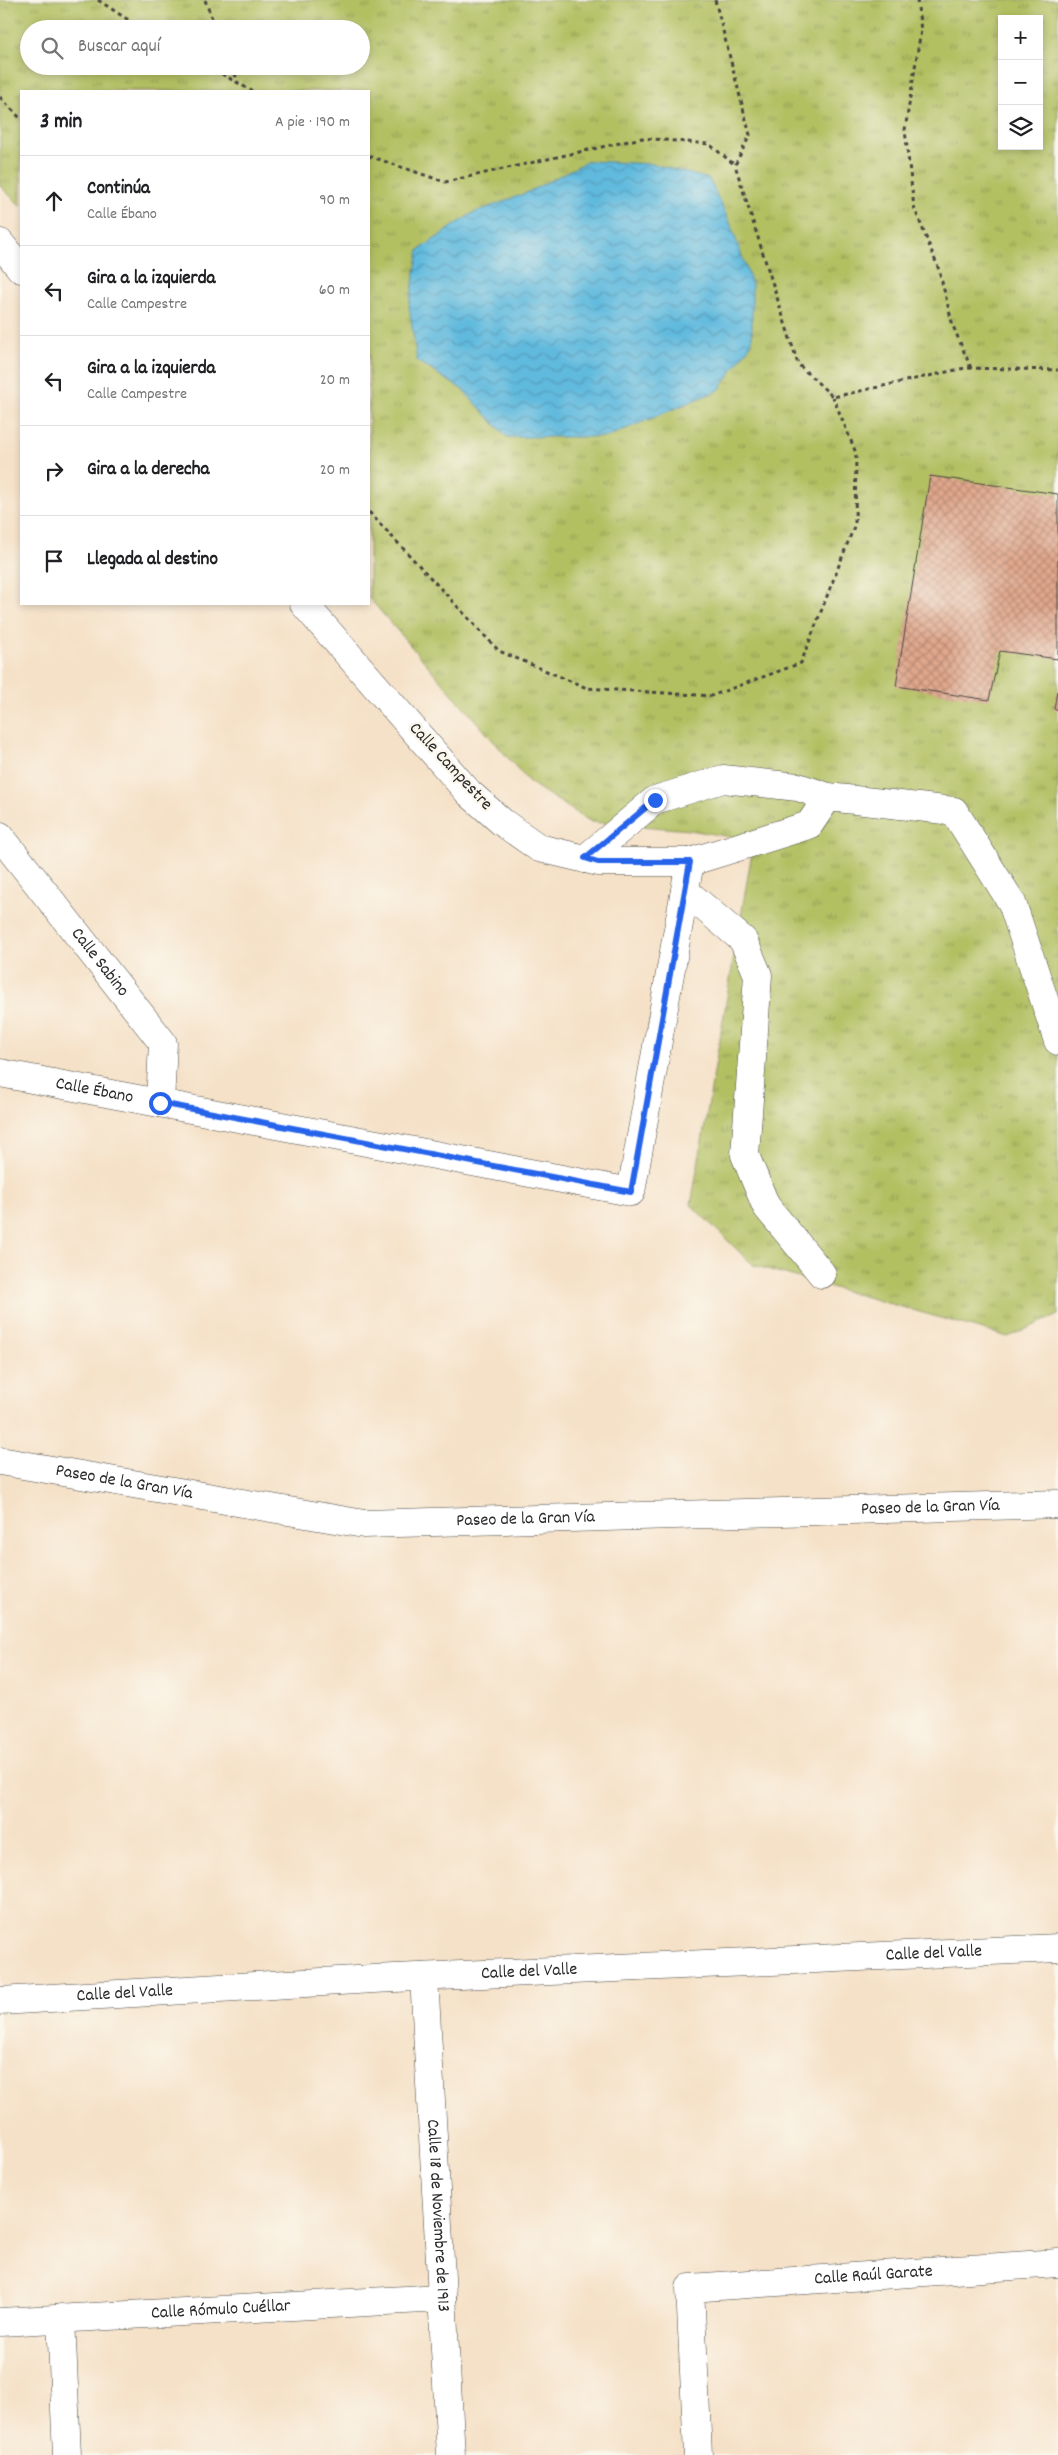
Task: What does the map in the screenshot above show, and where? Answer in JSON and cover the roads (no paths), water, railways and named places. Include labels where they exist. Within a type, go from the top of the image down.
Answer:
[{"type":"street","points":[[0,243],[20,268]]},
{"type":"street","name":"Calle Campestre","points":[[305,605],[469,793],[502,822],[540,848],[598,862],[690,862],[809,825],[828,798]]},
{"type":"street","points":[[585,858],[655,800],[723,779],[798,787],[828,798],[954,811],[1012,903],[1058,1041]]},
{"type":"street","name":"Calle Sabino","points":[[0,836],[163,1043],[160,1103]]},
{"type":"street","points":[[690,862],[685,890],[743,940],[758,974],[745,1155],[766,1206],[822,1274]]},
{"type":"street","name":"Calle Ébano","points":[[0,1074],[631,1192],[685,890]]},
{"type":"street","name":"Paseo de la Gran Vía","points":[[0,1461],[364,1524],[1058,1504]]},
{"type":"street","name":"Calle del Valle","points":[[0,2001],[424,1977],[1058,1948]]},
{"type":"street","name":"Calle 18 de Noviembre de 1913","points":[[424,1977],[451,2455]]},
{"type":"street","name":"Calle Raúl Garate","points":[[698,2455],[690,2288],[1058,2263]]},
{"type":"street","name":"Calle Rómulo Cuéllar","points":[[0,2322],[442,2298]]},
{"type":"street","points":[[61,2318],[67,2455]]},
{"type":"water","points":[[588,161],[653,164],[709,179],[730,223],[752,284],[752,343],[719,390],[607,437],[507,437],[463,390],[417,361],[409,306],[419,250],[471,214],[526,193]]}]
